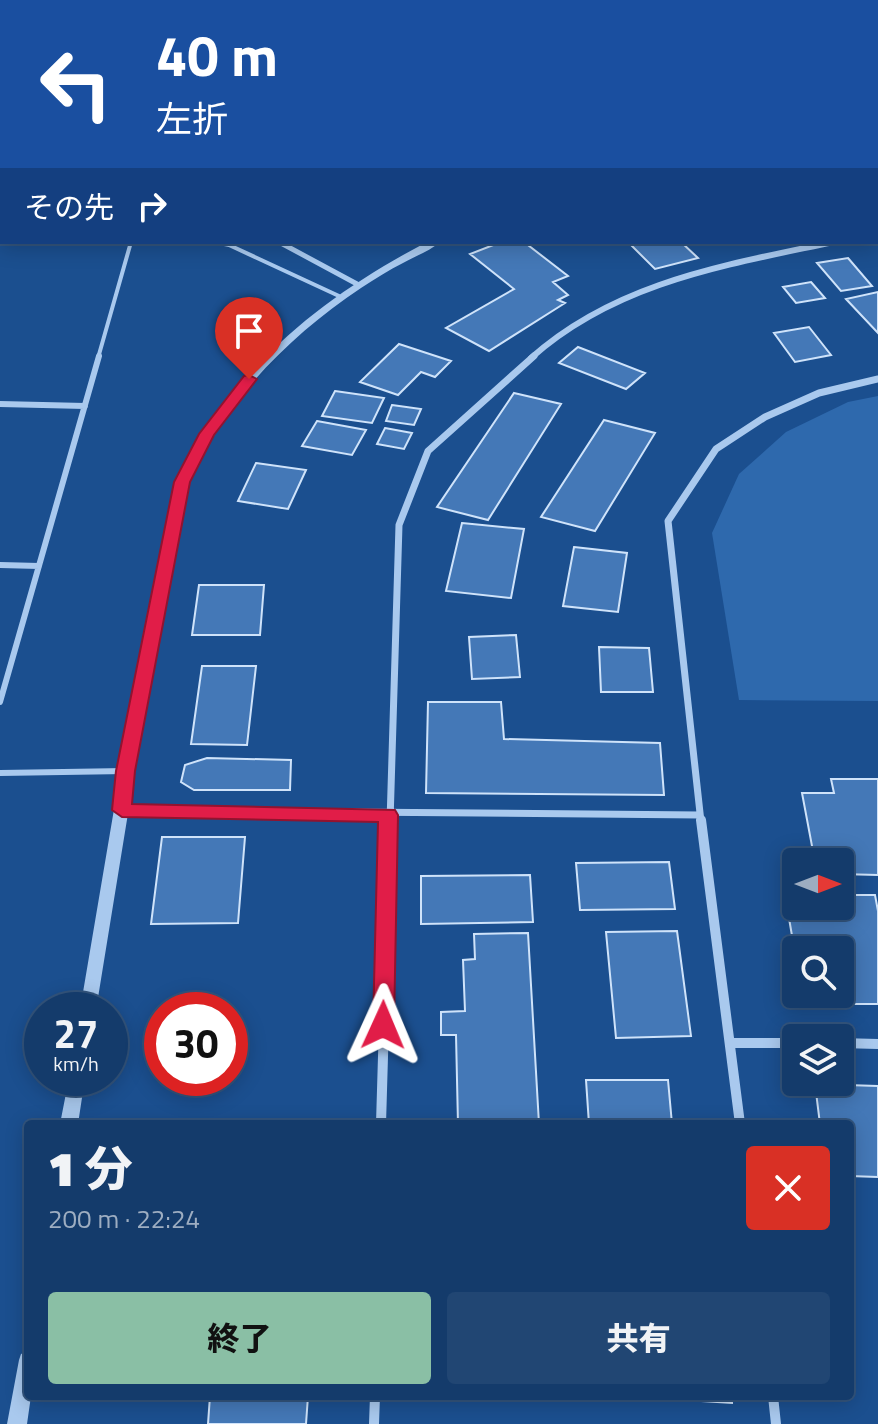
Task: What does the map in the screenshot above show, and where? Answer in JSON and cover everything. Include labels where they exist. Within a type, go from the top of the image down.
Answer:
[{"type":"street","points":[[283,244],[357,284]]},
{"type":"street","points":[[91,992],[126,771],[182,482],[207,434],[265,360],[296,330],[357,284],[431,244]]},
{"type":"street","points":[[381,1120],[399,525],[428,451],[538,352],[630,294],[697,271],[799,245]]},
{"type":"street","points":[[740,1120],[700,815],[668,521],[716,449],[765,417],[819,393],[878,379]]},
{"type":"street","points":[[122,810],[388,815],[700,815]]},
{"type":"street","points":[[731,1043],[782,1043]]},
{"type":"street","points":[[854,1043],[878,1044]]},
{"type":"street","points":[[70,1120],[74,1096]]},
{"type":"street","points":[[17,1424],[24,1383]]},
{"type":"street","points":[[374,1424],[375,1400]]},
{"type":"street","points":[[773,1400],[776,1424]]},
{"type":"lane","points":[[0,702],[130,244]]},
{"type":"lane","points":[[224,244],[339,296]]},
{"type":"lane","points":[[0,404],[85,406]]},
{"type":"lane","points":[[0,565],[39,566]]},
{"type":"lane","points":[[0,773],[126,771]]},
{"type":"shaded area","points":[[878,396],[878,701],[739,700],[712,533],[739,474],[786,432],[848,402]]},
{"type":"building","points":[[496,244],[527,244],[568,276],[553,282],[568,295],[558,300],[565,303],[489,351],[446,328],[514,289],[470,254]]},
{"type":"building","points":[[630,244],[683,244],[698,258],[655,269]]},
{"type":"building","points":[[848,258],[872,286],[841,291],[817,263]]},
{"type":"building","points":[[811,282],[825,298],[796,303],[783,287]]},
{"type":"building","points":[[878,292],[878,333],[846,299]]},
{"type":"building","points":[[809,327],[831,355],[795,362],[774,333]]},
{"type":"building","points":[[399,344],[451,361],[435,377],[421,372],[398,395],[360,382]]},
{"type":"building","points":[[578,347],[645,373],[626,389],[559,363]]},
{"type":"building","points":[[335,391],[384,398],[372,423],[322,416]]},
{"type":"building","points":[[514,393],[561,404],[488,520],[437,507]]},
{"type":"building","points":[[392,405],[421,409],[414,425],[386,421]]},
{"type":"building","points":[[604,420],[655,433],[595,531],[541,517]]},
{"type":"building","points":[[317,421],[366,430],[352,455],[302,446]]},
{"type":"building","points":[[385,428],[412,433],[404,449],[377,444]]},
{"type":"building","points":[[256,463],[306,470],[288,509],[238,501]]},
{"type":"building","points":[[462,523],[524,529],[511,598],[446,591]]},
{"type":"building","points":[[574,547],[627,553],[618,612],[563,606]]},
{"type":"building","points":[[199,585],[264,585],[260,635],[192,635]]},
{"type":"building","points":[[516,635],[520,677],[472,679],[469,637]]},
{"type":"building","points":[[599,647],[649,648],[653,692],[601,692]]},
{"type":"building","points":[[202,666],[256,666],[247,745],[191,744]]},
{"type":"building","points":[[428,702],[501,702],[504,739],[660,743],[664,795],[426,793]]},
{"type":"building","points":[[207,758],[291,760],[290,790],[194,790],[181,782],[185,765]]},
{"type":"building","points":[[831,779],[878,779],[878,875],[854,874],[854,848],[812,848],[802,793],[834,793]]},
{"type":"building","points":[[162,837],[245,837],[238,923],[151,924]]},
{"type":"building","points":[[669,862],[675,909],[580,910],[576,863]]},
{"type":"building","points":[[530,875],[533,922],[421,924],[421,876]]},
{"type":"building","points":[[854,895],[875,895],[878,911],[878,1004],[854,1004],[854,936],[792,936],[789,920],[854,920]]},
{"type":"building","points":[[677,931],[691,1036],[616,1038],[606,932]]},
{"type":"building","points":[[528,933],[539,1120],[458,1120],[456,1035],[441,1035],[441,1012],[465,1011],[463,960],[475,959],[474,934]]},
{"type":"building","points":[[586,1080],[668,1080],[672,1120],[589,1120]]},
{"type":"building","points":[[854,1085],[878,1086],[878,1177],[854,1176],[854,1120],[820,1120],[816,1096],[854,1096]]},
{"type":"building","points":[[210,1400],[308,1400],[306,1424],[208,1424]]},
{"type":"building","points":[[684,1400],[732,1400],[732,1403]]},
{"type":"route","points":[[249,379],[207,434],[182,482],[126,771],[122,810],[388,815],[383,1025]]}]
